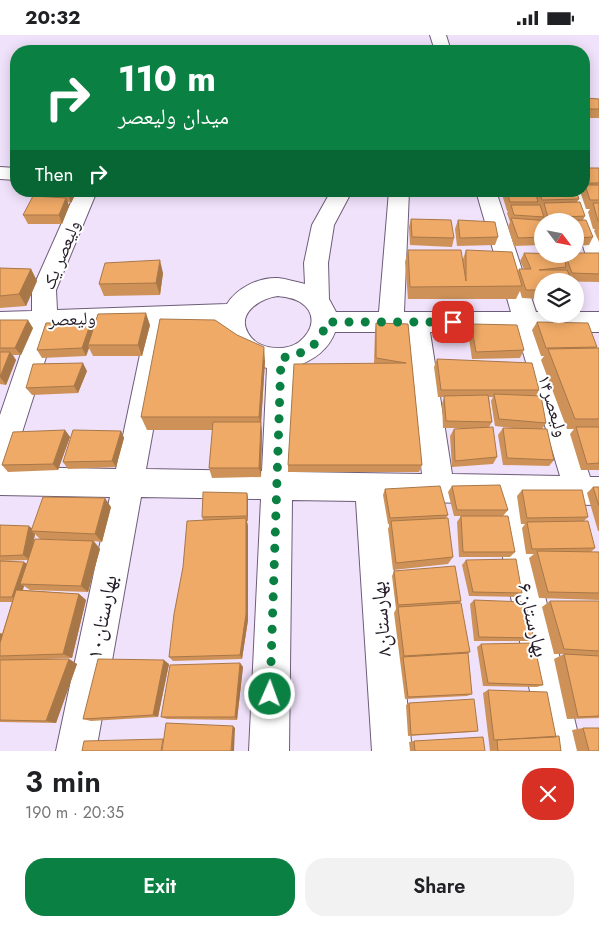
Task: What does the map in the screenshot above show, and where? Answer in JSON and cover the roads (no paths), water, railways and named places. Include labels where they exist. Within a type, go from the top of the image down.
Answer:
[{"type":"street","name":"ولیعصر یک","points":[[0,459],[45,320],[44,290],[84,197]]},
{"type":"street","points":[[339,197],[323,225],[316,263],[321,311],[324,332],[318,342],[308,350],[295,356],[281,358],[266,357],[252,353],[234,335],[232,324],[234,313],[245,299],[264,289],[278,287],[293,288],[306,293],[321,311],[404,322],[599,322]]},
{"type":"street","points":[[399,197],[404,322],[439,488]]},
{"type":"street","name":"ولیعصر۱۴","points":[[488,197],[526,322],[589,490]]},
{"type":"street","points":[[578,197],[599,259]]},
{"type":"street","name":"ولیعصر","points":[[0,322],[234,313]]},
{"type":"street","name":"بهارستان۱۰","points":[[76,751],[161,316]]},
{"type":"street","points":[[268,751],[281,358]]},
{"type":"street","points":[[0,481],[589,490]]},
{"type":"street","name":"بهارستان۸","points":[[370,487],[392,751]]},
{"type":"street","name":"بهارستان۶","points":[[504,489],[562,751]]}]
